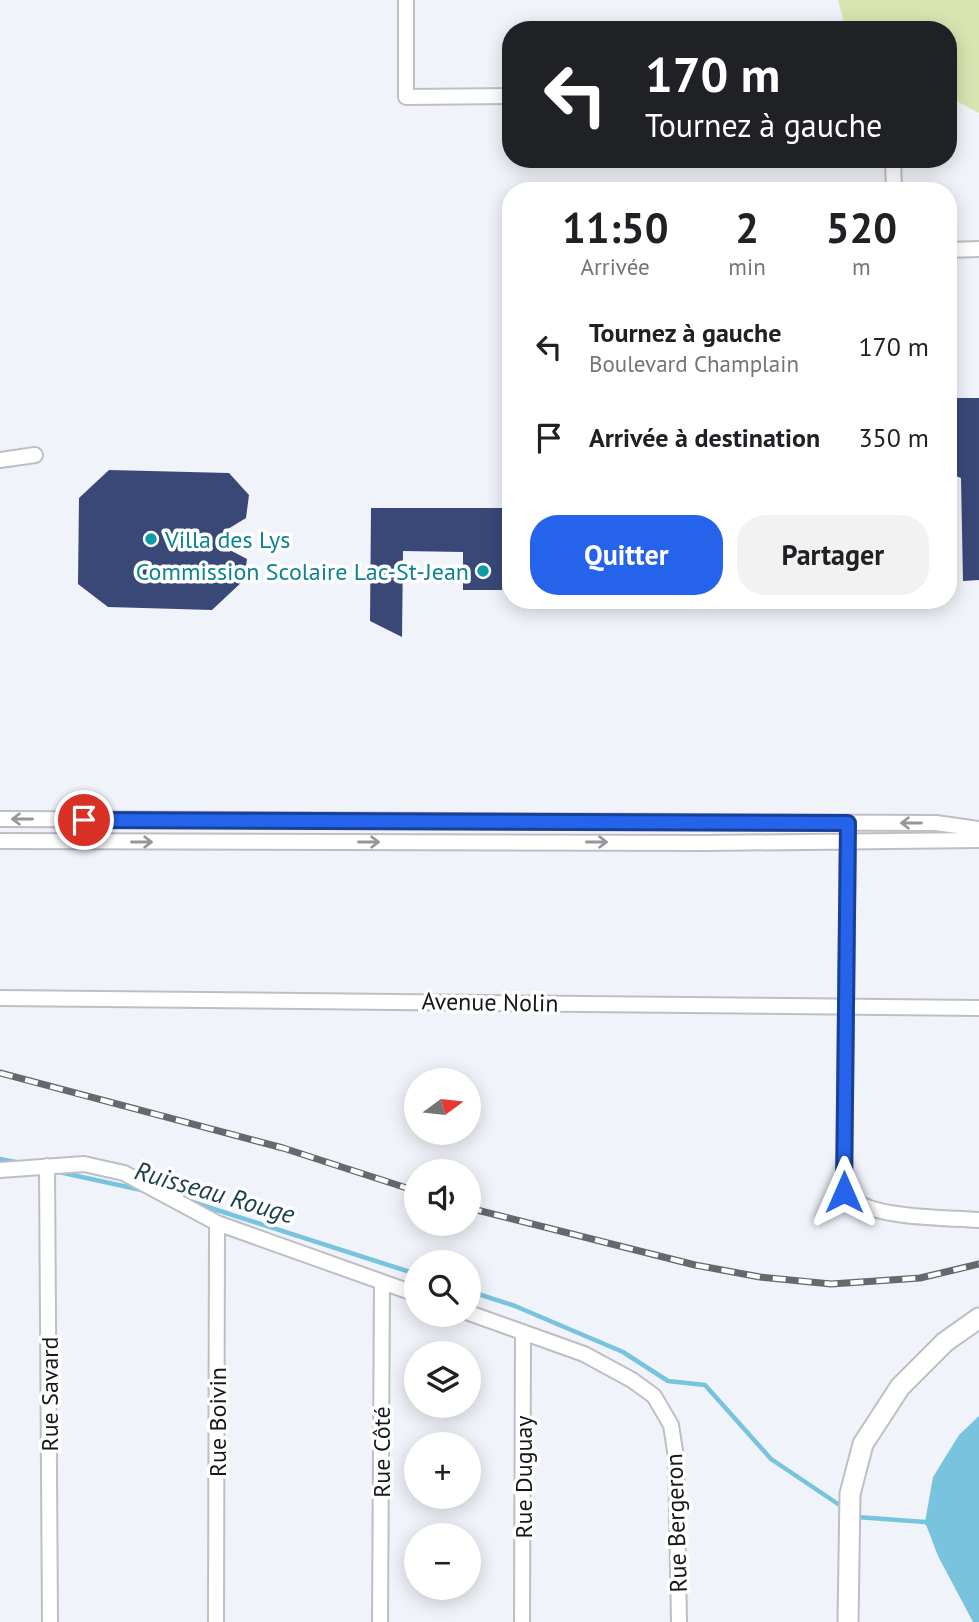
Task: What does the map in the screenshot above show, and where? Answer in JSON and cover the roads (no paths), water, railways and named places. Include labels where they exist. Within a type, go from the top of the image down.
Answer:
[{"type":"street","points":[[406,0],[406,97],[502,96]]},
{"type":"street","points":[[957,250],[979,249]]},
{"type":"street","points":[[0,460],[35,455]]},
{"type":"street","points":[[0,819],[936,823],[979,830]]},
{"type":"street","points":[[848,823],[844,1192],[850,1198],[882,1211],[979,1220]]},
{"type":"street","points":[[0,841],[979,840]]},
{"type":"street","name":"Avenue Nolin","points":[[0,998],[979,1008]]},
{"type":"street","points":[[0,1170],[84,1164],[124,1173],[217,1223],[404,1290]]},
{"type":"street","name":"Rue Savard","points":[[47,1166],[50,1622]]},
{"type":"street","name":"Rue Boivin","points":[[216,1622],[217,1223]]},
{"type":"street","name":"Rue Côté","points":[[380,1622],[382,1282]]},
{"type":"street","points":[[481,1317],[523,1332]]},
{"type":"street","points":[[848,1622],[850,1494],[863,1444],[900,1387],[944,1342],[979,1318]]},
{"type":"street","name":"Rue Bergeron","points":[[523,1332],[584,1354],[632,1380],[654,1396],[671,1425],[676,1457],[679,1622]]},
{"type":"street","name":"Rue Duguay","points":[[523,1332],[523,1622]]},
{"type":"water","points":[[979,1416],[979,1622],[973,1622],[938,1556],[925,1522],[933,1477],[959,1435]]},
{"type":"waterway","name":"Ruisseau Rouge","points":[[0,1159],[20,1163]]},
{"type":"waterway","name":"Ruisseau Rouge","points":[[59,1172],[146,1191]]},
{"type":"waterway","name":"Ruisseau Rouge","points":[[189,1201],[404,1270]]},
{"type":"waterway","name":"Ruisseau Rouge","points":[[481,1295],[515,1306],[623,1352],[668,1381],[705,1385],[771,1459],[844,1508]]},
{"type":"waterway","name":"Ruisseau Rouge","points":[[857,1517],[925,1522],[930,1525]]},
{"type":"railway","points":[[0,1073],[283,1148],[404,1187]]},
{"type":"railway","points":[[481,1211],[695,1265],[760,1277],[831,1284],[920,1278],[979,1264]]},
{"type":"place","name":"Villa des Lys","points":[[151,539]]},
{"type":"place","name":"Commission Scolaire Lac-St-Jean","points":[[483,571]]}]
